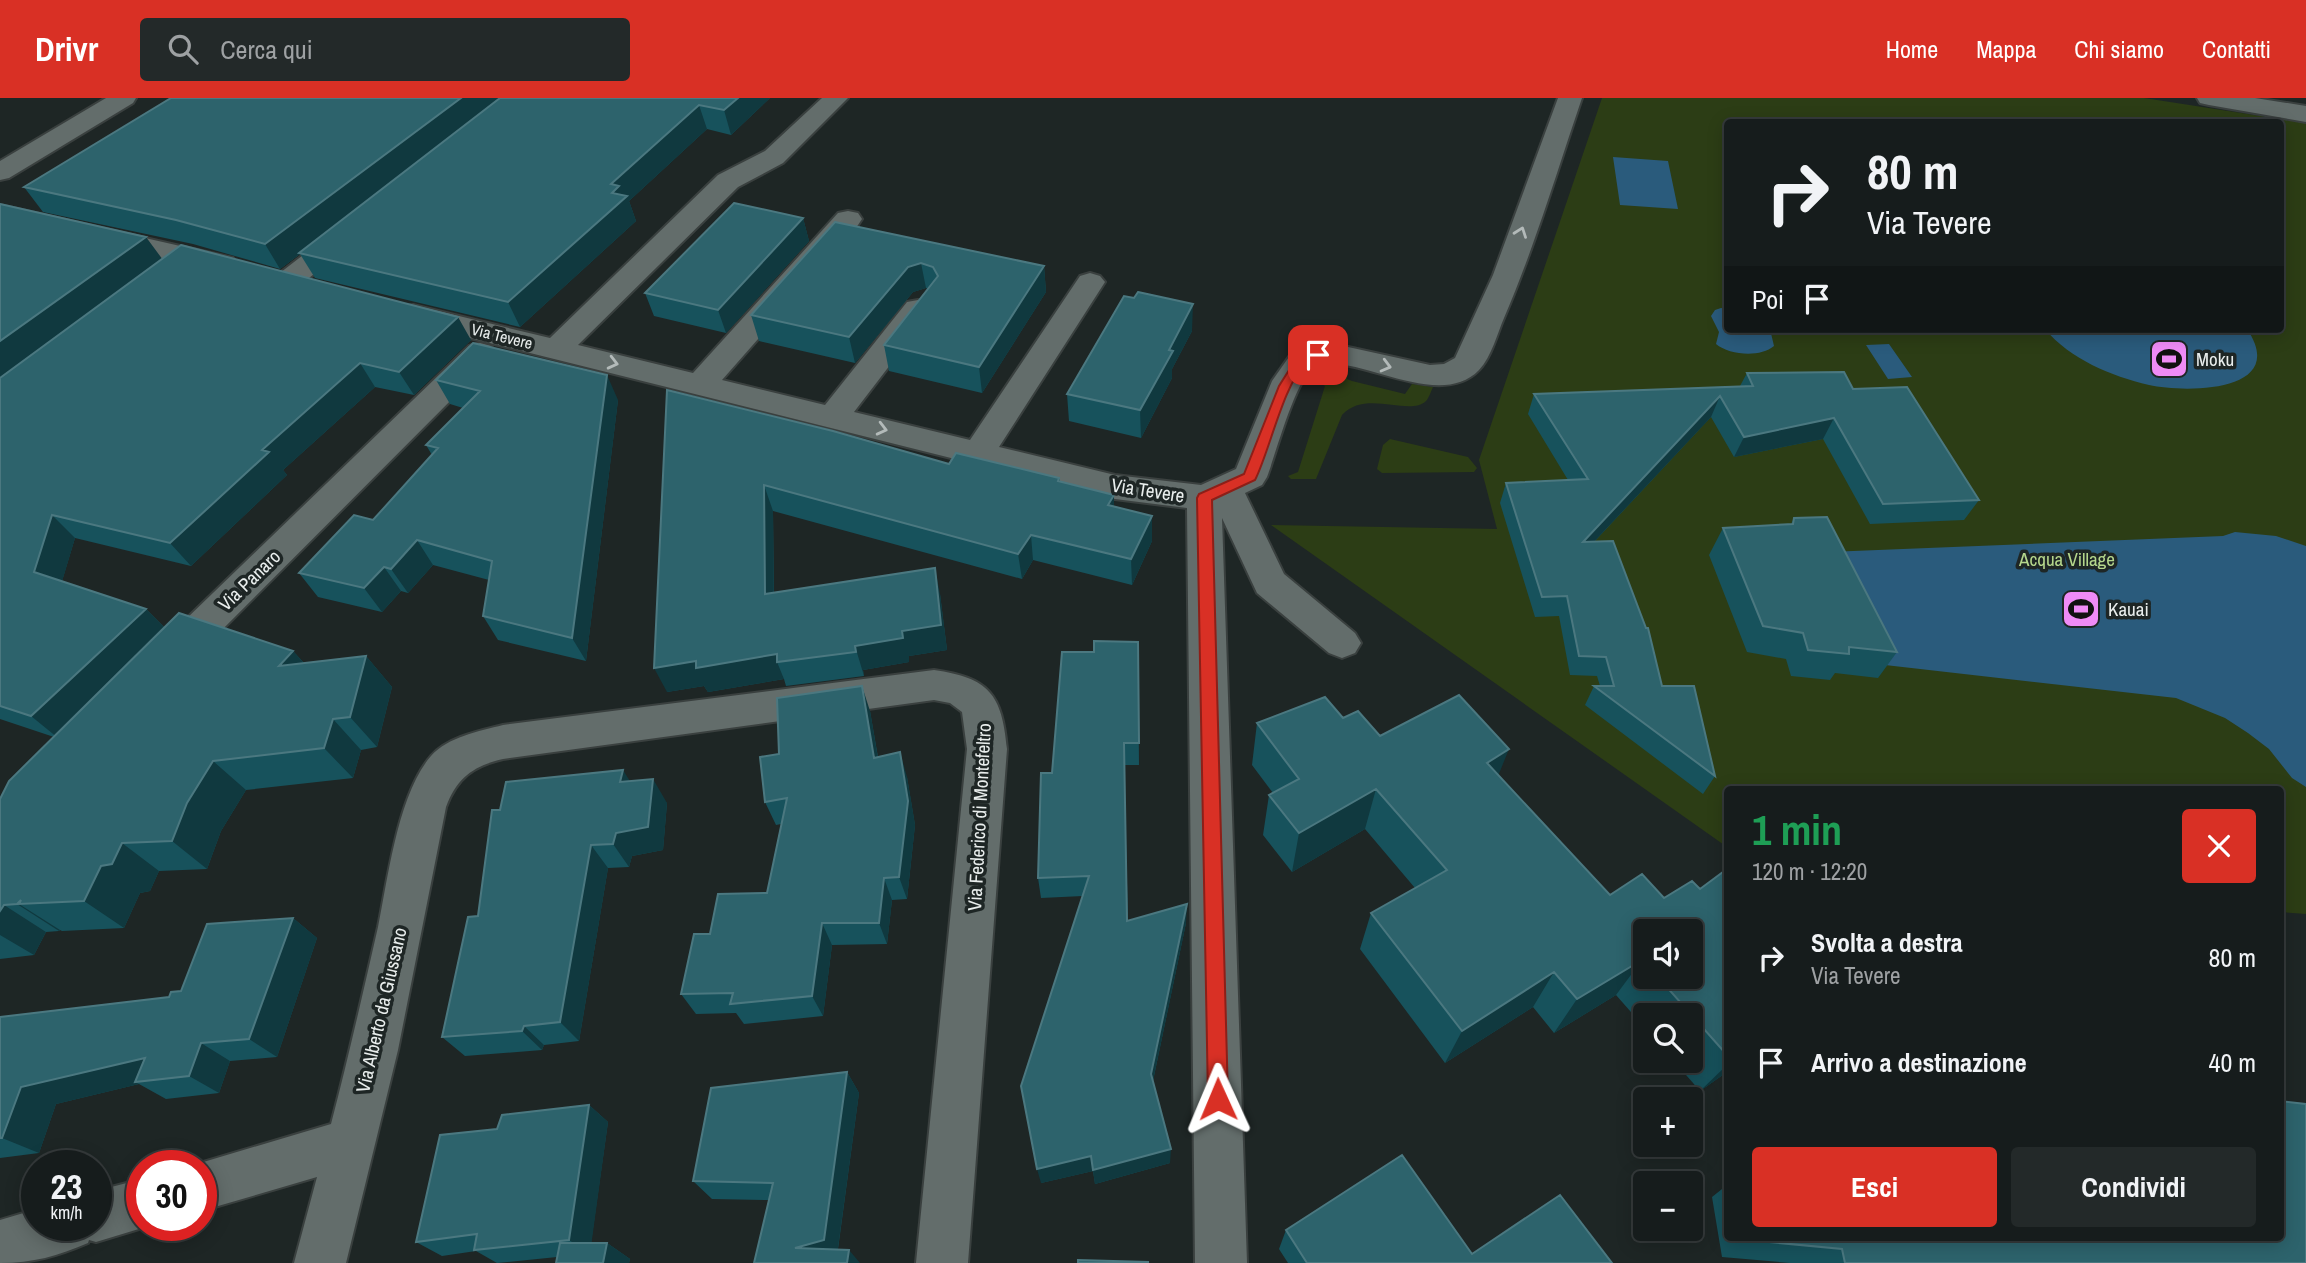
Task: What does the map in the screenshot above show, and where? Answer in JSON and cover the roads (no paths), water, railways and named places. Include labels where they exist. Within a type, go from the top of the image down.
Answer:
[{"type":"street","points":[[0,172],[124,98]]},
{"type":"street","name":"Via Tevere","points":[[556,349],[728,181],[774,157],[836,98]]},
{"type":"street","points":[[1215,493],[1250,477],[1285,386],[1301,362],[1318,355],[1348,356],[1405,372],[1451,374],[1468,364],[1491,314],[1570,98]]},
{"type":"street","points":[[2209,98],[2306,114]]},
{"type":"street","points":[[0,213],[192,256],[326,292]]},
{"type":"street","points":[[700,385],[848,219]]},
{"type":"street","points":[[263,276],[363,222]]},
{"type":"street","points":[[160,280],[192,256]]},
{"type":"street","points":[[978,453],[1090,282]]},
{"type":"street","points":[[834,417],[925,300]]},
{"type":"street","name":"Via Tevere","points":[[379,305],[1115,487],[1157,494],[1215,493]]},
{"type":"street","name":"Via Panaro","points":[[149,678],[498,335]]},
{"type":"street","points":[[1215,493],[1270,583],[1342,643]]},
{"type":"street","points":[[1215,493],[1222,1263]]},
{"type":"street","name":"Via Federico di Montefeltro","points":[[450,761],[474,749],[503,741],[934,685],[959,688],[976,697],[985,713],[987,749],[942,1263]]},
{"type":"street","name":"Via Alberto da Giussano","points":[[320,1263],[374,1050],[425,807],[434,782],[450,761]]},
{"type":"street","points":[[217,1181],[350,1143]]},
{"type":"street","points":[[0,1245],[21,1239]]},
{"type":"water","points":[[1613,157],[1668,161],[1678,209],[1620,205]]},
{"type":"water","points":[[1724,308],[1724,333],[1771,333],[1774,346],[1753,354],[1736,353],[1722,348],[1716,344],[1719,332],[1711,316],[1715,310]]},
{"type":"water","name":"Moku","points":[[2049,333],[2249,333],[2257,350],[2255,366],[2244,377],[2228,384],[2207,388],[2165,388],[2120,377],[2092,365]]},
{"type":"water","points":[[1889,344],[1912,377],[1888,379],[1866,345]]},
{"type":"water","name":"Kauai","points":[[2235,532],[2276,536],[2306,546],[2306,787],[2292,778],[2269,749],[2248,733],[2225,718],[2176,698],[1885,665],[1828,552],[2223,536]]},
{"type":"place","name":"Moku","points":[[2169,359]]},
{"type":"place","name":"Kauai","points":[[2081,609]]},
{"type":"park label","name":"Acqua Village","points":[[2067,559]]}]
